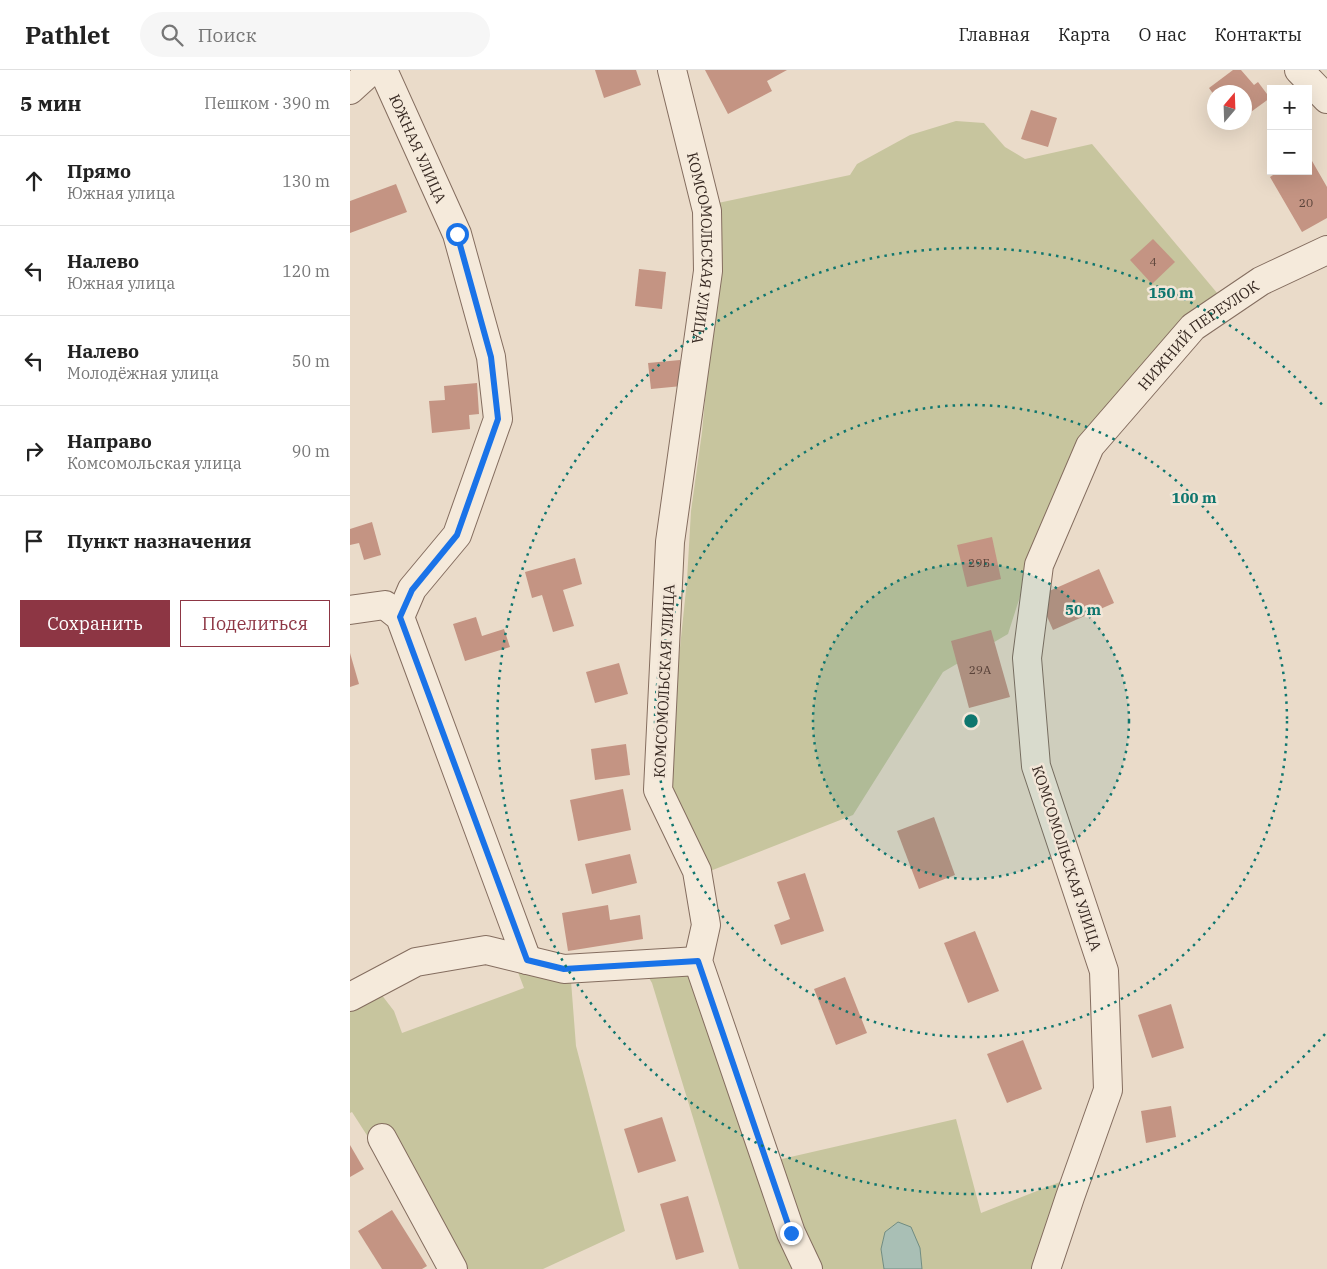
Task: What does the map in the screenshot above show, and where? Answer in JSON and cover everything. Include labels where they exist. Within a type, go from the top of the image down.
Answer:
[{"type":"street","points":[[350,90],[372,70]]},
{"type":"street","name":"ЮЖНАЯ УЛИЦА","points":[[383,70],[457,234],[491,357],[498,419],[457,535],[412,590],[400,617]]},
{"type":"street","name":"КОМСОМОЛЬСКАЯ УЛИЦА","points":[[672,70],[707,211],[708,271],[670,542],[658,790],[697,871],[706,925],[698,961]]},
{"type":"street","points":[[1298,70],[1327,99]]},
{"type":"street","name":"НИЖНИЙ ПЕРЕУЛОК","points":[[1090,446],[1193,327],[1261,281],[1327,250]]},
{"type":"street","name":"КОМСОМОЛЬСКАЯ УЛИЦА","points":[[1046,1269],[1108,1090],[1104,971],[1036,766],[1027,658],[1039,565],[1090,446]]},
{"type":"street","points":[[350,610],[385,605],[400,617],[527,960]]},
{"type":"street","points":[[350,997],[416,962],[486,950],[564,969],[698,961],[791,1233],[808,1269]]},
{"type":"street","points":[[382,1138],[453,1269]]},
{"type":"shaded area","points":[[956,121],[984,123],[1005,147],[1025,159],[1092,144],[1223,300],[1187,320],[1033,556],[1008,634],[943,672],[853,815],[705,873],[672,794],[672,760],[676,686],[687,580],[691,511],[702,432],[715,291],[718,203],[850,175],[857,164],[910,135]]},
{"type":"shaded area","points":[[516,967],[571,981],[576,1046],[625,1231],[543,1269],[462,1269],[352,1112],[350,1113],[350,1009],[381,994],[394,1011],[402,1033],[524,988]]},
{"type":"shaded area","points":[[693,969],[802,1269],[739,1269],[652,983],[646,973]]},
{"type":"shaded area","points":[[956,1119],[981,1213],[1070,1178],[1034,1269],[922,1269],[920,1248],[898,1222],[885,1232],[881,1249],[884,1269],[815,1269],[773,1161]]},
{"type":"shaded area","points":[[898,1222],[911,1227],[920,1248],[922,1269],[884,1269],[881,1249],[885,1232]]},
{"type":"building","points":[[595,70],[636,70],[641,85],[604,98]]},
{"type":"building","points":[[705,70],[787,70],[767,81],[772,91],[728,114]]},
{"type":"building","points":[[1233,70],[1241,70],[1254,85],[1258,82],[1267,94],[1267,100],[1252,111],[1252,85],[1213,85]]},
{"type":"building","points":[[1031,110],[1057,118],[1048,147],[1021,139]]},
{"type":"building","points":[[1312,161],[1327,187],[1327,218],[1302,232],[1270,177],[1273,175],[1312,175]]},
{"type":"building","points":[[396,184],[407,212],[350,233],[350,201]]},
{"type":"building","points":[[1153,239],[1175,262],[1152,284],[1130,260]]},
{"type":"building","points":[[639,269],[666,272],[662,309],[635,306]]},
{"type":"building","points":[[680,360],[682,386],[651,389],[648,363]]},
{"type":"building","points":[[477,383],[479,414],[469,415],[470,429],[432,433],[429,401],[445,400],[444,386]]},
{"type":"building","points":[[372,522],[381,555],[364,560],[359,543],[350,545],[350,529]]},
{"type":"building","points":[[992,537],[1001,579],[967,587],[957,545]]},
{"type":"building","points":[[575,558],[582,584],[563,590],[574,626],[553,632],[542,595],[532,598],[525,572]]},
{"type":"building","points":[[1099,569],[1114,603],[1053,630],[1038,596]]},
{"type":"building","points":[[476,617],[482,636],[504,629],[510,647],[465,661],[453,624]]},
{"type":"building","points":[[991,630],[1010,697],[969,708],[951,641]]},
{"type":"building","points":[[350,653],[359,684],[350,687]]},
{"type":"building","points":[[619,663],[628,694],[595,703],[586,672]]},
{"type":"building","points":[[626,744],[630,775],[595,780],[591,749]]},
{"type":"building","points":[[623,789],[631,830],[578,841],[570,800]]},
{"type":"building","points":[[934,817],[955,875],[919,889],[897,831]]},
{"type":"building","points":[[630,854],[637,883],[592,894],[585,864]]},
{"type":"building","points":[[805,873],[824,931],[781,945],[774,925],[790,919],[777,882]]},
{"type":"building","points":[[608,905],[610,920],[640,915],[643,939],[568,951],[562,913]]},
{"type":"building","points":[[975,931],[999,991],[968,1003],[944,943]]},
{"type":"building","points":[[845,977],[867,1033],[836,1045],[814,989]]},
{"type":"building","points":[[1171,1004],[1184,1048],[1152,1058],[1138,1015]]},
{"type":"building","points":[[1023,1040],[1042,1089],[1007,1103],[987,1054]]},
{"type":"building","points":[[1171,1106],[1176,1137],[1146,1143],[1141,1111]]},
{"type":"building","points":[[662,1117],[676,1161],[638,1173],[624,1129]]},
{"type":"building","points":[[350,1145],[364,1169],[350,1177]]},
{"type":"building","points":[[688,1196],[704,1252],[676,1260],[660,1204]]},
{"type":"building","points":[[392,1210],[427,1266],[422,1269],[382,1269],[358,1231]]},
{"type":"route","points":[[457,234],[491,357],[498,419],[457,535],[412,590],[400,617],[527,960],[564,969],[698,961],[791,1233]]}]
